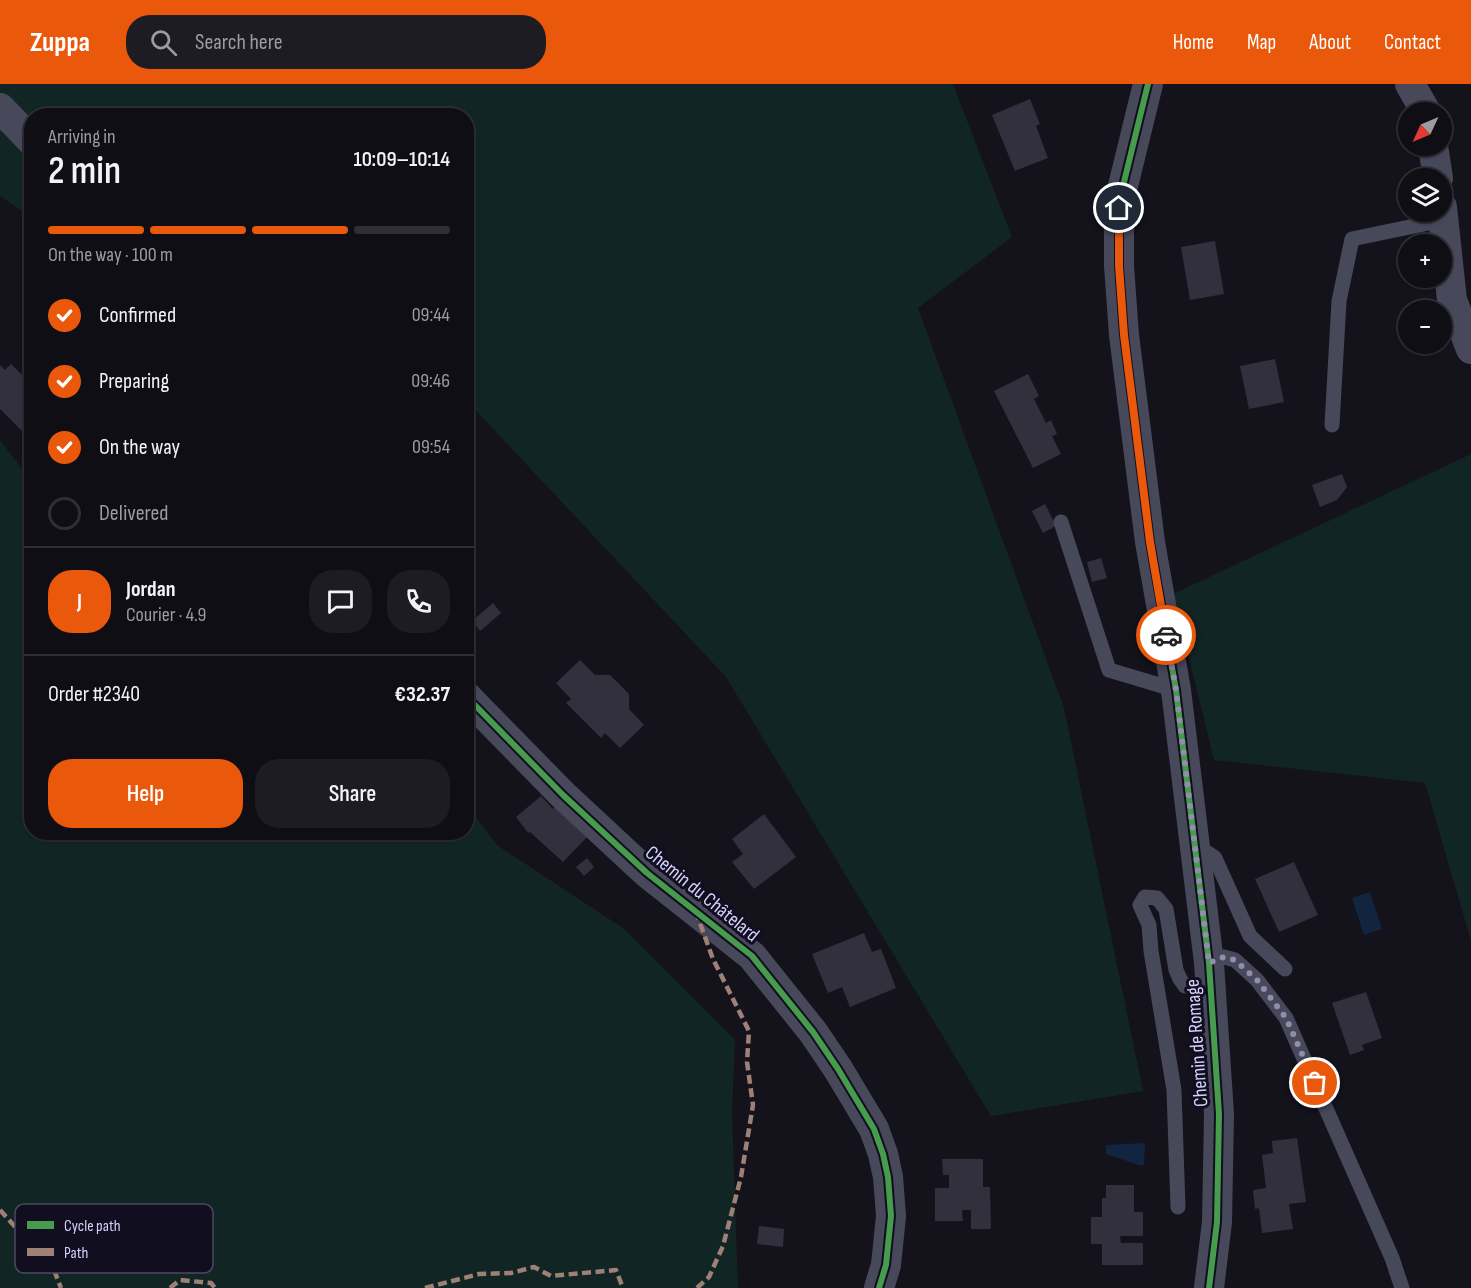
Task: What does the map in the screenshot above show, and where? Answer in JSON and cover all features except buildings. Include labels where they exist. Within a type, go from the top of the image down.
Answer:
[{"type":"street","name":"Chemin de Romage","points":[[1148,84],[1120,199],[1119,266],[1124,335],[1150,542],[1176,690],[1209,963],[1219,1114],[1216,1222],[1209,1288]]},
{"type":"street","points":[[1410,84],[1420,102]]},
{"type":"street","points":[[0,108],[24,133]]},
{"type":"street","points":[[1443,222],[1452,300],[1471,349]]},
{"type":"street","name":"Chemin du Châtelard","points":[[474,704],[563,795],[647,873],[752,956],[813,1032],[874,1130],[883,1154],[888,1177],[891,1216],[886,1265],[879,1288]]},
{"type":"lane","points":[[1332,426],[1339,301],[1352,239],[1413,222]]},
{"type":"lane","points":[[1061,522],[1109,670],[1176,690]]},
{"type":"lane","points":[[1194,843],[1215,858],[1250,936],[1285,969]]},
{"type":"lane","points":[[1178,1207],[1174,1090],[1149,925],[1140,905],[1145,897],[1157,898],[1166,909],[1176,970],[1185,986],[1203,983],[1209,963],[1224,957],[1235,960],[1257,980],[1286,1018],[1392,1258],[1402,1288]]},
{"type":"green space","points":[[0,84],[953,84],[1012,237],[918,308],[1064,708],[1143,1091],[991,1116],[726,677],[474,408],[474,108],[24,108],[24,212],[0,196]]},
{"type":"green space","points":[[0,440],[24,472],[24,840],[474,840],[474,814],[498,846],[623,928],[735,1040],[732,1113],[738,1288],[0,1288]]},
{"type":"green space","points":[[1471,454],[1471,941],[1425,783],[1214,760],[1173,594]]},
{"type":"water","points":[[1370,892],[1382,929],[1364,935],[1352,898]]},
{"type":"water","points":[[1145,1143],[1142,1166],[1106,1154],[1106,1145]]},
{"type":"marked path","points":[[697,915],[713,959],[749,1031],[747,1062],[753,1105],[741,1177],[723,1246],[709,1277],[697,1288]]},
{"type":"marked path","points":[[0,1210],[15,1227]]},
{"type":"marked path","points":[[425,1288],[479,1274],[511,1273],[534,1267],[551,1276],[616,1270],[623,1288]]},
{"type":"marked path","points":[[55,1273],[61,1288]]},
{"type":"marked path","points":[[170,1288],[180,1280],[211,1283],[215,1288]]},
{"type":"cycle path","points":[[1148,84],[1119,208],[1119,266],[1124,335],[1150,542],[1176,690],[1209,963],[1219,1114],[1217,1222],[1209,1288]]},
{"type":"cycle path","points":[[474,704],[563,795],[647,873],[752,956],[813,1032],[874,1129],[883,1154],[888,1177],[891,1216],[886,1265],[879,1288]]},
{"type":"way so far","points":[[1166,635],[1176,690],[1209,963],[1224,957],[1235,960],[1257,980],[1286,1018],[1315,1083]]},
{"type":"route","points":[[1119,208],[1119,266],[1124,335],[1150,542],[1166,635]]}]
